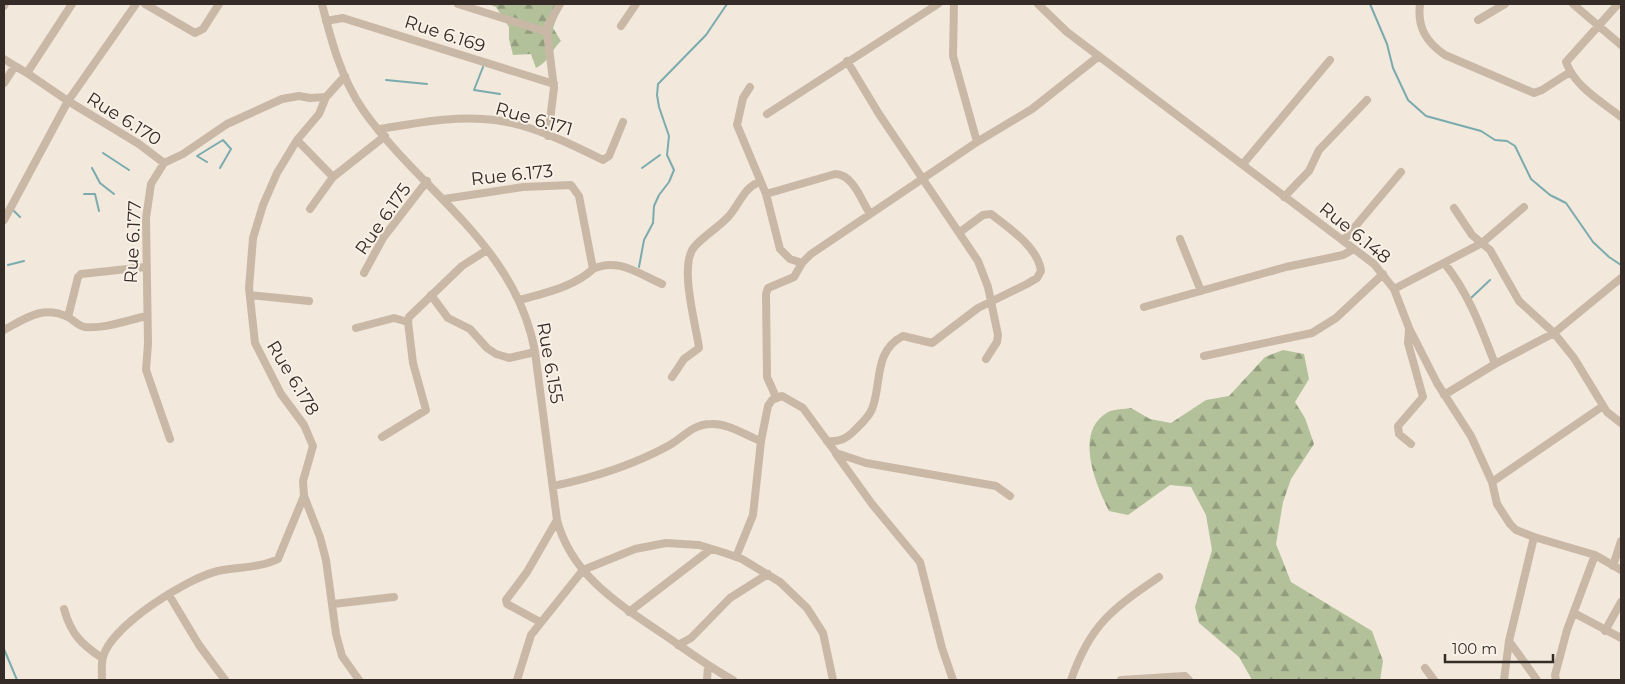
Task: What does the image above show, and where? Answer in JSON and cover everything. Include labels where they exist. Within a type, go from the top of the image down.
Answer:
[{"type":"street","points":[[27,73],[72,4]]},
{"type":"street","points":[[4,220],[68,101],[136,4]]},
{"type":"street","points":[[146,4],[195,33],[203,29],[219,4]]},
{"type":"street","name":"Rue 6.155","points":[[322,4],[345,76],[363,109],[427,182],[469,225],[509,280],[520,300],[531,329],[557,520],[562,538],[583,570],[604,594],[708,666],[733,680]]},
{"type":"street","points":[[458,4],[547,32]]},
{"type":"street","points":[[548,136],[554,84],[547,32],[548,24],[560,4]]},
{"type":"street","points":[[621,26],[636,4]]},
{"type":"street","points":[[767,114],[938,4]]},
{"type":"street","points":[[954,4],[953,56],[977,142]]},
{"type":"street","name":"Rue 6.148","points":[[1038,4],[1068,32],[1099,56],[1374,264],[1394,289],[1409,328],[1444,395],[1471,436],[1492,482],[1497,504],[1510,524],[1516,530],[1534,537],[1595,555],[1621,570]]},
{"type":"street","points":[[1420,4],[1418,18],[1424,35],[1434,47],[1445,55],[1534,93],[1570,72]]},
{"type":"street","points":[[1478,20],[1505,4]]},
{"type":"street","points":[[1574,4],[1600,24],[1621,45]]},
{"type":"street","points":[[1618,4],[1566,62],[1570,72],[1578,82],[1621,117]]},
{"type":"street","name":"Rue 6.169","points":[[326,21],[343,18],[554,84]]},
{"type":"street","points":[[776,397],[767,377],[766,294],[768,288],[794,277],[802,263],[811,254],[977,142],[1032,109],[1099,56]]},
{"type":"street","name":"Rue 6.170","points":[[4,59],[139,144],[164,163]]},
{"type":"street","points":[[1243,164],[1330,60]]},
{"type":"street","points":[[847,61],[923,180],[978,261],[991,301],[997,342],[986,359]]},
{"type":"street","points":[[4,83],[15,66]]},
{"type":"street","points":[[164,163],[184,154],[226,124],[282,99],[299,96],[310,98],[326,97],[345,76]]},
{"type":"street","points":[[750,87],[742,98],[737,124],[766,194],[780,249],[790,259],[802,263]]},
{"type":"street","name":"Rue 6.178","points":[[326,97],[319,114],[297,140],[277,173],[263,205],[253,238],[250,295],[255,343],[281,394],[304,425],[313,446],[303,481],[304,496],[320,537],[333,604],[336,634],[342,656],[359,680]]},
{"type":"street","points":[[1284,197],[1309,171],[1319,150],[1367,100]]},
{"type":"street","name":"Rue 6.171","points":[[382,132],[466,119],[495,120],[567,142],[603,160],[609,156],[623,122]]},
{"type":"street","points":[[310,208],[333,177],[382,132]]},
{"type":"street","points":[[297,140],[333,177]]},
{"type":"street","name":"Rue 6.177","points":[[164,163],[151,184],[146,218],[146,316],[148,344],[145,365],[170,440]]},
{"type":"street","points":[[1343,241],[1401,172]]},
{"type":"street","points":[[766,194],[835,174],[842,174],[849,178],[870,214]]},
{"type":"street","name":"Rue 6.175","points":[[364,273],[383,238],[427,182]]},
{"type":"street","points":[[672,377],[684,359],[699,348],[687,291],[689,255],[694,246],[730,215],[746,190],[751,185],[760,182]]},
{"type":"street","name":"Rue 6.173","points":[[444,199],[523,187],[571,185],[579,196],[593,269]]},
{"type":"street","points":[[1394,289],[1482,243],[1524,206]]},
{"type":"street","points":[[1454,208],[1472,234],[1494,256],[1519,301],[1554,333],[1574,358],[1603,406],[1614,420],[1621,424]]},
{"type":"street","points":[[827,441],[842,440],[868,416],[875,397],[877,377],[886,355],[894,342],[903,336],[932,343],[991,301],[1036,278],[1041,271],[1040,263],[1012,230],[991,214],[983,215],[960,232]]},
{"type":"street","points":[[1180,240],[1201,291]]},
{"type":"street","points":[[1144,306],[1286,267],[1343,255],[1354,249]]},
{"type":"street","points":[[382,437],[426,410],[413,362],[408,322],[414,313],[462,266],[487,250]]},
{"type":"street","points":[[520,300],[566,285],[585,276],[603,264],[618,264],[662,284]]},
{"type":"street","points":[[1445,264],[1463,288],[1495,364]]},
{"type":"street","points":[[68,317],[78,277],[81,274],[146,267]]},
{"type":"street","points":[[1204,356],[1312,333],[1336,318],[1383,274]]},
{"type":"street","points":[[1444,395],[1495,364],[1554,333],[1621,278]]},
{"type":"street","points":[[250,295],[309,301]]},
{"type":"street","points":[[431,296],[448,318],[470,329],[487,348],[496,354],[509,358],[535,352]]},
{"type":"street","points":[[4,330],[44,311],[68,317],[85,327],[102,326],[146,316]]},
{"type":"street","points":[[356,328],[394,318],[408,322]]},
{"type":"street","points":[[1409,328],[1408,343],[1423,397],[1398,426],[1399,434],[1411,444]]},
{"type":"street","points":[[736,557],[753,515],[761,441],[768,406],[776,397],[787,397],[803,408],[872,504],[920,562],[942,648],[953,680]]},
{"type":"street","points":[[1492,482],[1603,406]]},
{"type":"street","points":[[553,486],[585,479],[628,463],[669,446],[689,429],[708,424],[720,424],[761,441]]},
{"type":"street","points":[[836,454],[866,463],[996,486],[1010,496]]},
{"type":"street","points":[[102,680],[102,658],[125,625],[136,615],[208,574],[278,559],[304,496]]},
{"type":"street","points":[[540,622],[507,604],[506,600],[527,572],[557,520]]},
{"type":"street","points":[[1504,680],[1509,641],[1534,537]]},
{"type":"street","points":[[1613,566],[1621,541]]},
{"type":"street","points":[[517,680],[528,641],[540,622],[583,570],[650,545],[686,544],[736,557],[768,574],[807,608],[823,634],[833,680]]},
{"type":"street","points":[[629,612],[711,549]]},
{"type":"street","points":[[1556,680],[1561,652],[1595,555]]},
{"type":"street","points":[[678,645],[697,633],[730,598],[768,574]]},
{"type":"street","points":[[1071,680],[1082,648],[1101,623],[1125,600],[1159,577]]},
{"type":"street","points":[[169,595],[199,645],[225,680]]},
{"type":"street","points":[[333,604],[394,597]]},
{"type":"street","points":[[1605,631],[1621,602]]},
{"type":"street","points":[[64,609],[67,620],[80,643],[102,658]]},
{"type":"street","points":[[1574,613],[1621,638]]},
{"type":"street","points":[[1509,641],[1536,680]]},
{"type":"street","points":[[706,680],[708,666]]},
{"type":"street","points":[[1426,668],[1434,680]]},
{"type":"street","points":[[1121,680],[1174,675],[1185,676],[1189,680]]},
{"type":"green space","points":[[488,4],[562,4],[553,28],[561,41],[545,62],[536,68],[531,54],[513,55],[509,39],[509,27],[496,7]]},
{"type":"green space","points":[[1283,350],[1304,354],[1309,379],[1295,402],[1305,418],[1314,444],[1291,479],[1283,502],[1276,544],[1291,582],[1372,631],[1383,661],[1380,680],[1252,680],[1239,657],[1199,623],[1195,607],[1212,550],[1206,515],[1191,487],[1170,485],[1128,515],[1109,511],[1094,474],[1090,459],[1092,432],[1097,421],[1108,412],[1131,408],[1150,419],[1171,423],[1206,400],[1229,396],[1265,357]]},
{"type":"waterway","points":[[639,267],[644,240],[653,223],[654,206],[674,170],[667,155],[669,136],[659,107],[658,84],[706,35],[727,4]]},
{"type":"waterway","points":[[1370,4],[1387,44],[1393,68],[1408,100],[1426,116],[1481,131],[1495,140],[1507,141],[1515,146],[1531,179],[1550,195],[1566,203],[1593,242],[1621,265]]},
{"type":"waterway","points":[[483,67],[474,90],[500,94]]},
{"type":"waterway","points":[[386,80],[427,84]]},
{"type":"waterway","points":[[207,162],[197,156],[223,140],[231,149],[220,168]]},
{"type":"waterway","points":[[103,153],[129,170]]},
{"type":"waterway","points":[[642,168],[660,155]]},
{"type":"waterway","points":[[92,168],[100,183],[114,194]]},
{"type":"waterway","points":[[84,194],[95,194],[99,211]]},
{"type":"waterway","points":[[13,210],[20,217]]},
{"type":"waterway","points":[[8,265],[24,261]]},
{"type":"waterway","points":[[1471,298],[1490,280]]},
{"type":"waterway","points":[[4,649],[17,680]]}]
